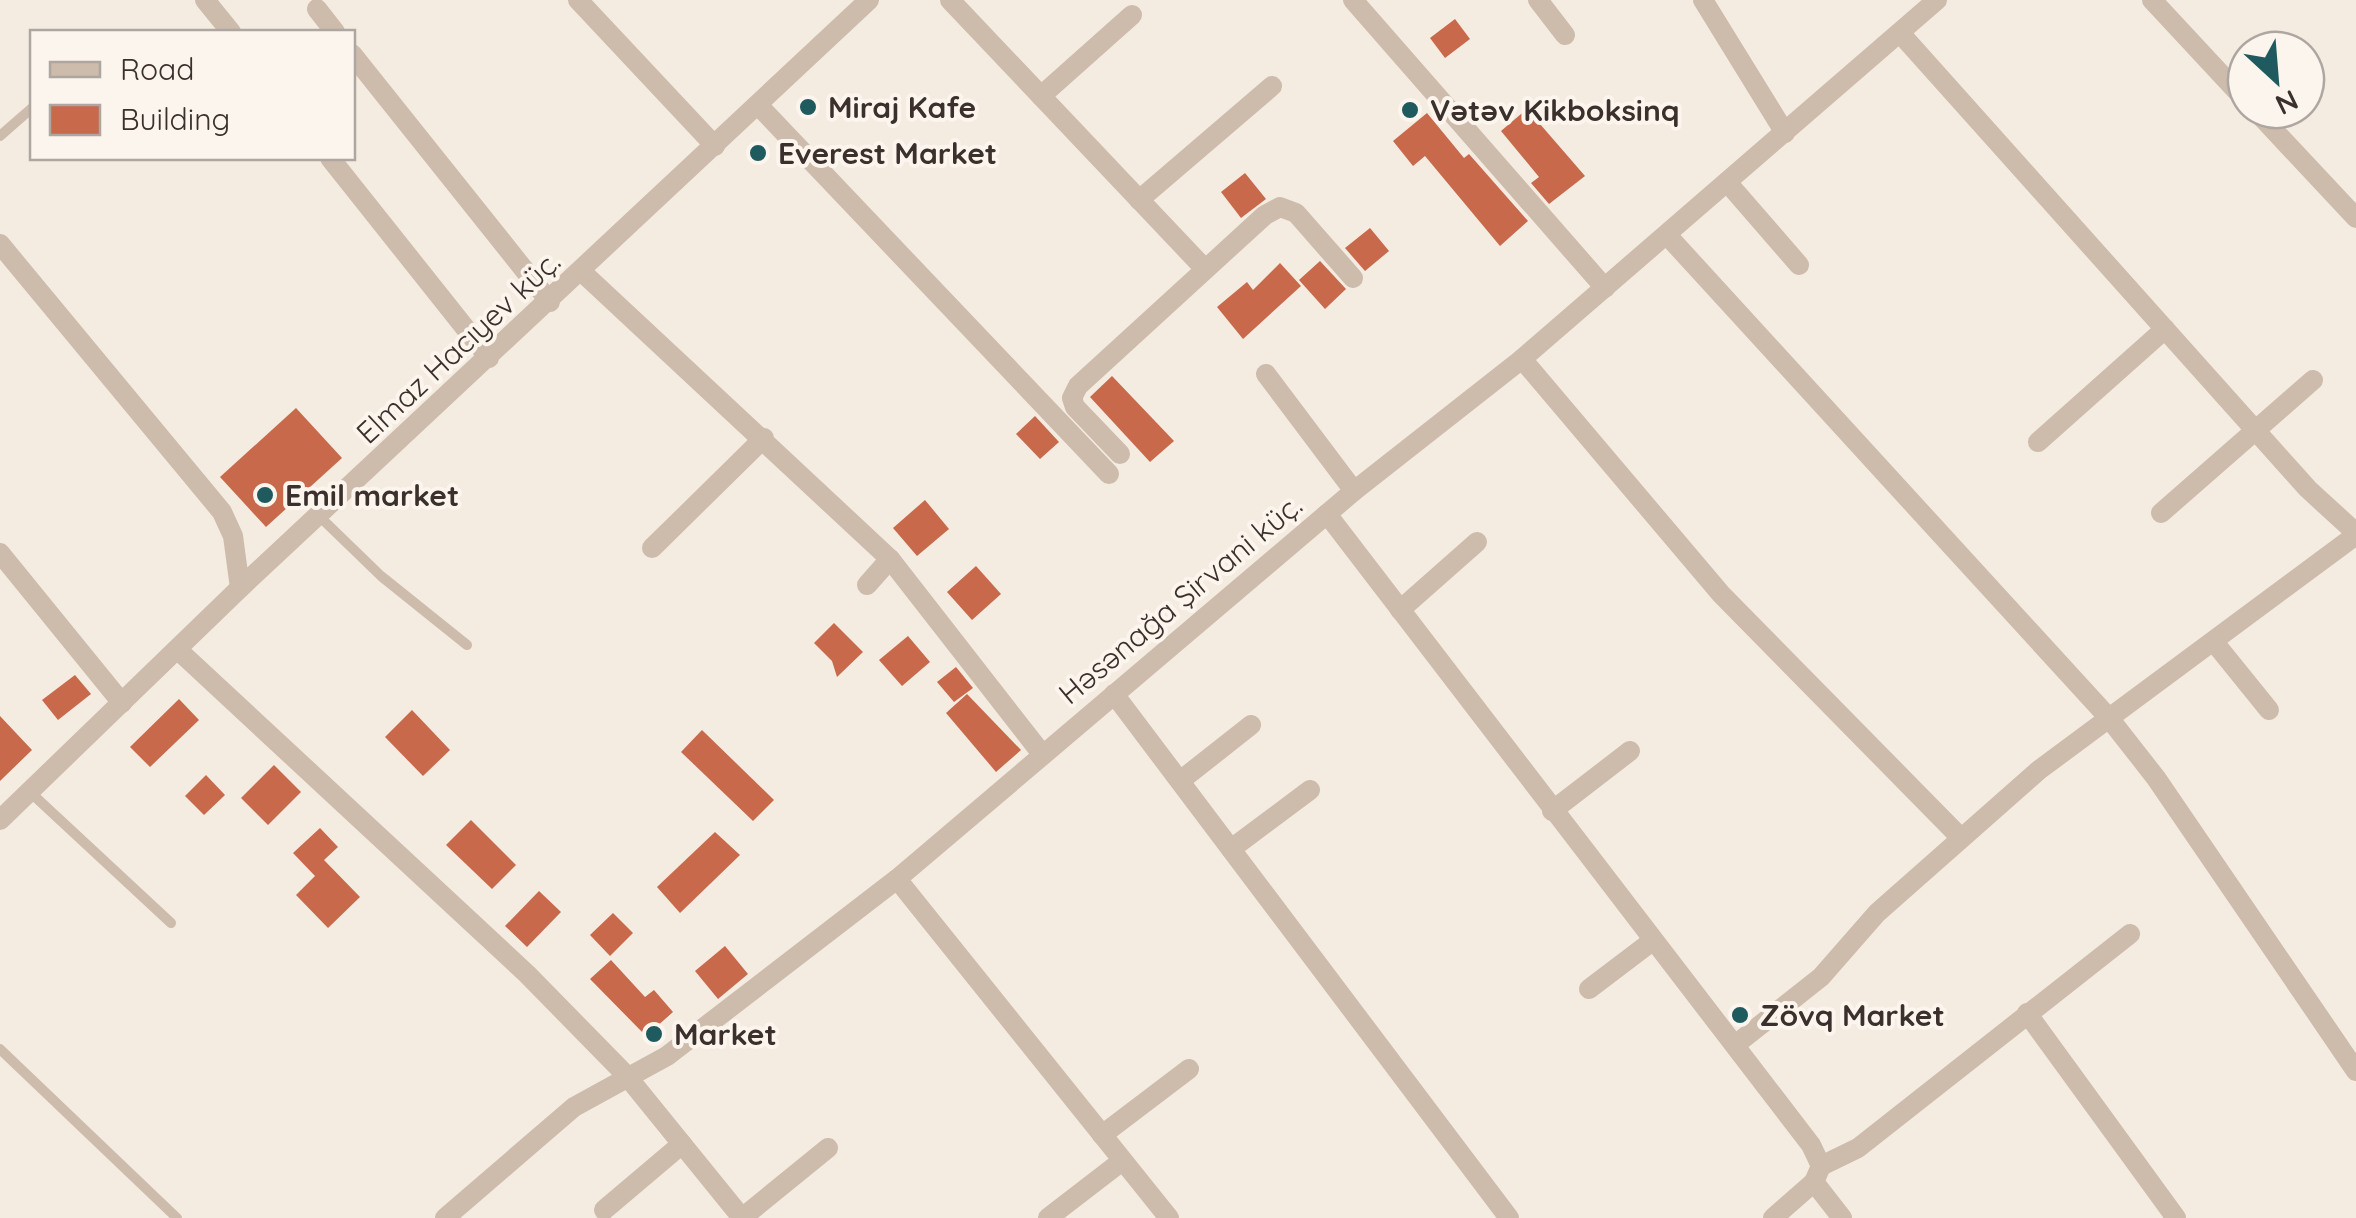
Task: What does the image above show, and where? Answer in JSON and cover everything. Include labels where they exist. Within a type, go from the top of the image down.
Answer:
[{"type":"street","points":[[205,0],[228,30]]},
{"type":"street","points":[[578,0],[715,146]]},
{"type":"street","name":"Elmaz Hacıyev küç.","points":[[0,820],[240,588],[869,0]]},
{"type":"street","points":[[950,0],[1204,268]]},
{"type":"street","points":[[1353,0],[1605,288]]},
{"type":"street","points":[[1538,0],[1565,34]]},
{"type":"street","points":[[1704,0],[1784,133]]},
{"type":"street","name":"Həsənağa Şirvani küç.","points":[[444,1218],[574,1106],[668,1056],[897,879],[1354,491],[1605,288],[1937,0]]},
{"type":"street","points":[[2152,0],[2226,79]]},
{"type":"street","points":[[317,9],[333,30]]},
{"type":"street","points":[[1040,96],[1132,15]]},
{"type":"street","points":[[1735,1046],[1820,977],[1877,912],[2038,770],[2356,534],[2336,518],[2256,431],[1900,32]]},
{"type":"street","points":[[355,58],[550,302]]},
{"type":"street","points":[[1139,200],[1272,86]]},
{"type":"street","points":[[758,105],[1109,474]]},
{"type":"street","points":[[2274,130],[2356,218]]},
{"type":"street","points":[[332,160],[489,358]]},
{"type":"street","points":[[1727,182],[1799,265]]},
{"type":"street","points":[[1120,454],[1072,398],[1078,386],[1204,268],[1280,208],[1296,213],[1353,278]]},
{"type":"street","points":[[1667,234],[2110,718],[2156,778],[2356,1071]]},
{"type":"street","points":[[0,244],[222,512],[233,536],[240,588]]},
{"type":"street","points":[[582,272],[764,438],[890,560],[1042,754]]},
{"type":"street","points":[[2038,442],[2165,329]]},
{"type":"street","points":[[1522,358],[1721,594],[1960,837]]},
{"type":"street","points":[[1266,374],[1354,491]]},
{"type":"street","points":[[2161,513],[2312,380]]},
{"type":"street","points":[[652,548],[764,438]]},
{"type":"street","points":[[1327,514],[1651,942],[1811,1145],[1818,1174],[1842,1218]]},
{"type":"street","points":[[1400,610],[1477,542]]},
{"type":"street","points":[[0,553],[122,703]]},
{"type":"street","points":[[867,585],[890,560]]},
{"type":"street","points":[[2214,642],[2269,710]]},
{"type":"street","points":[[178,650],[528,974],[626,1075],[742,1218],[828,1148]]},
{"type":"street","points":[[1114,694],[1508,1218]]},
{"type":"street","points":[[1180,781],[1251,725]]},
{"type":"street","points":[[1552,811],[1630,751]]},
{"type":"street","points":[[1231,850],[1310,790]]},
{"type":"street","points":[[897,879],[1170,1218]]},
{"type":"street","points":[[1773,1218],[1818,1174],[1858,1148],[2130,934]]},
{"type":"street","points":[[1589,990],[1651,942]]},
{"type":"street","points":[[2028,1013],[2176,1218]]},
{"type":"street","points":[[1102,1135],[1189,1068]]},
{"type":"street","points":[[604,1210],[682,1144]]},
{"type":"street","points":[[1048,1218],[1122,1161]]},
{"type":"lane","points":[[0,136],[30,110]]},
{"type":"lane","points":[[319,516],[381,576],[467,645]]},
{"type":"lane","points":[[30,792],[171,923]]},
{"type":"lane","points":[[0,1049],[177,1218]]},
{"type":"building","points":[[1455,19],[1470,39],[1445,58],[1430,38]]},
{"type":"building","points":[[1527,109],[1585,176],[1549,204],[1531,183],[1539,177],[1501,131]]},
{"type":"building","points":[[1427,113],[1464,158],[1469,154],[1528,221],[1500,246],[1425,156],[1413,166],[1393,141]]},
{"type":"building","points":[[1245,173],[1266,199],[1241,218],[1221,192]]},
{"type":"building","points":[[1370,228],[1389,251],[1365,271],[1345,248]]},
{"type":"building","points":[[1320,261],[1346,289],[1325,309],[1299,280]]},
{"type":"building","points":[[1280,263],[1301,286],[1243,339],[1217,307],[1247,282],[1253,290]]},
{"type":"building","points":[[1112,376],[1174,441],[1150,462],[1090,397]]},
{"type":"building","points":[[296,408],[342,458],[266,527],[220,477]]},
{"type":"building","points":[[1035,416],[1059,442],[1040,459],[1016,434]]},
{"type":"building","points":[[925,500],[949,529],[917,556],[893,528]]},
{"type":"building","points":[[976,566],[1001,594],[972,620],[947,592]]},
{"type":"building","points":[[834,623],[863,652],[837,677],[832,661],[814,643]]},
{"type":"building","points":[[908,636],[930,662],[902,686],[879,660]]},
{"type":"building","points":[[956,667],[973,688],[954,702],[937,682]]},
{"type":"building","points":[[75,675],[91,694],[58,720],[42,700]]},
{"type":"building","points":[[967,694],[1021,750],[996,772],[946,713]]},
{"type":"building","points":[[179,699],[199,720],[150,767],[130,747]]},
{"type":"building","points":[[412,710],[450,750],[423,776],[385,737]]},
{"type":"building","points":[[0,716],[32,750],[0,781]]},
{"type":"building","points":[[702,730],[774,800],[753,821],[681,752]]},
{"type":"building","points":[[274,765],[301,792],[268,825],[241,798]]},
{"type":"building","points":[[206,775],[225,795],[204,815],[185,796]]},
{"type":"building","points":[[471,820],[516,865],[492,889],[446,845]]},
{"type":"building","points":[[320,828],[338,847],[324,860],[360,897],[328,928],[296,895],[315,876],[293,853]]},
{"type":"building","points":[[715,832],[740,855],[680,913],[657,887]]},
{"type":"building","points":[[539,891],[561,912],[527,947],[505,926]]},
{"type":"building","points":[[613,913],[633,933],[610,956],[590,935]]},
{"type":"building","points":[[725,946],[748,974],[718,999],[695,971]]},
{"type":"building","points":[[611,960],[645,997],[654,990],[673,1012],[646,1036],[590,979]]},
{"type":"place","name":"Miraj Kafe","points":[[808,107]]},
{"type":"place","name":"Vətəv Kikboksinq","points":[[1410,110]]},
{"type":"place","name":"Everest Market","points":[[758,153]]},
{"type":"place","name":"Emil market","points":[[265,495]]},
{"type":"place","name":"Zövq Market","points":[[1740,1015]]},
{"type":"place","name":"Market","points":[[654,1034]]}]
